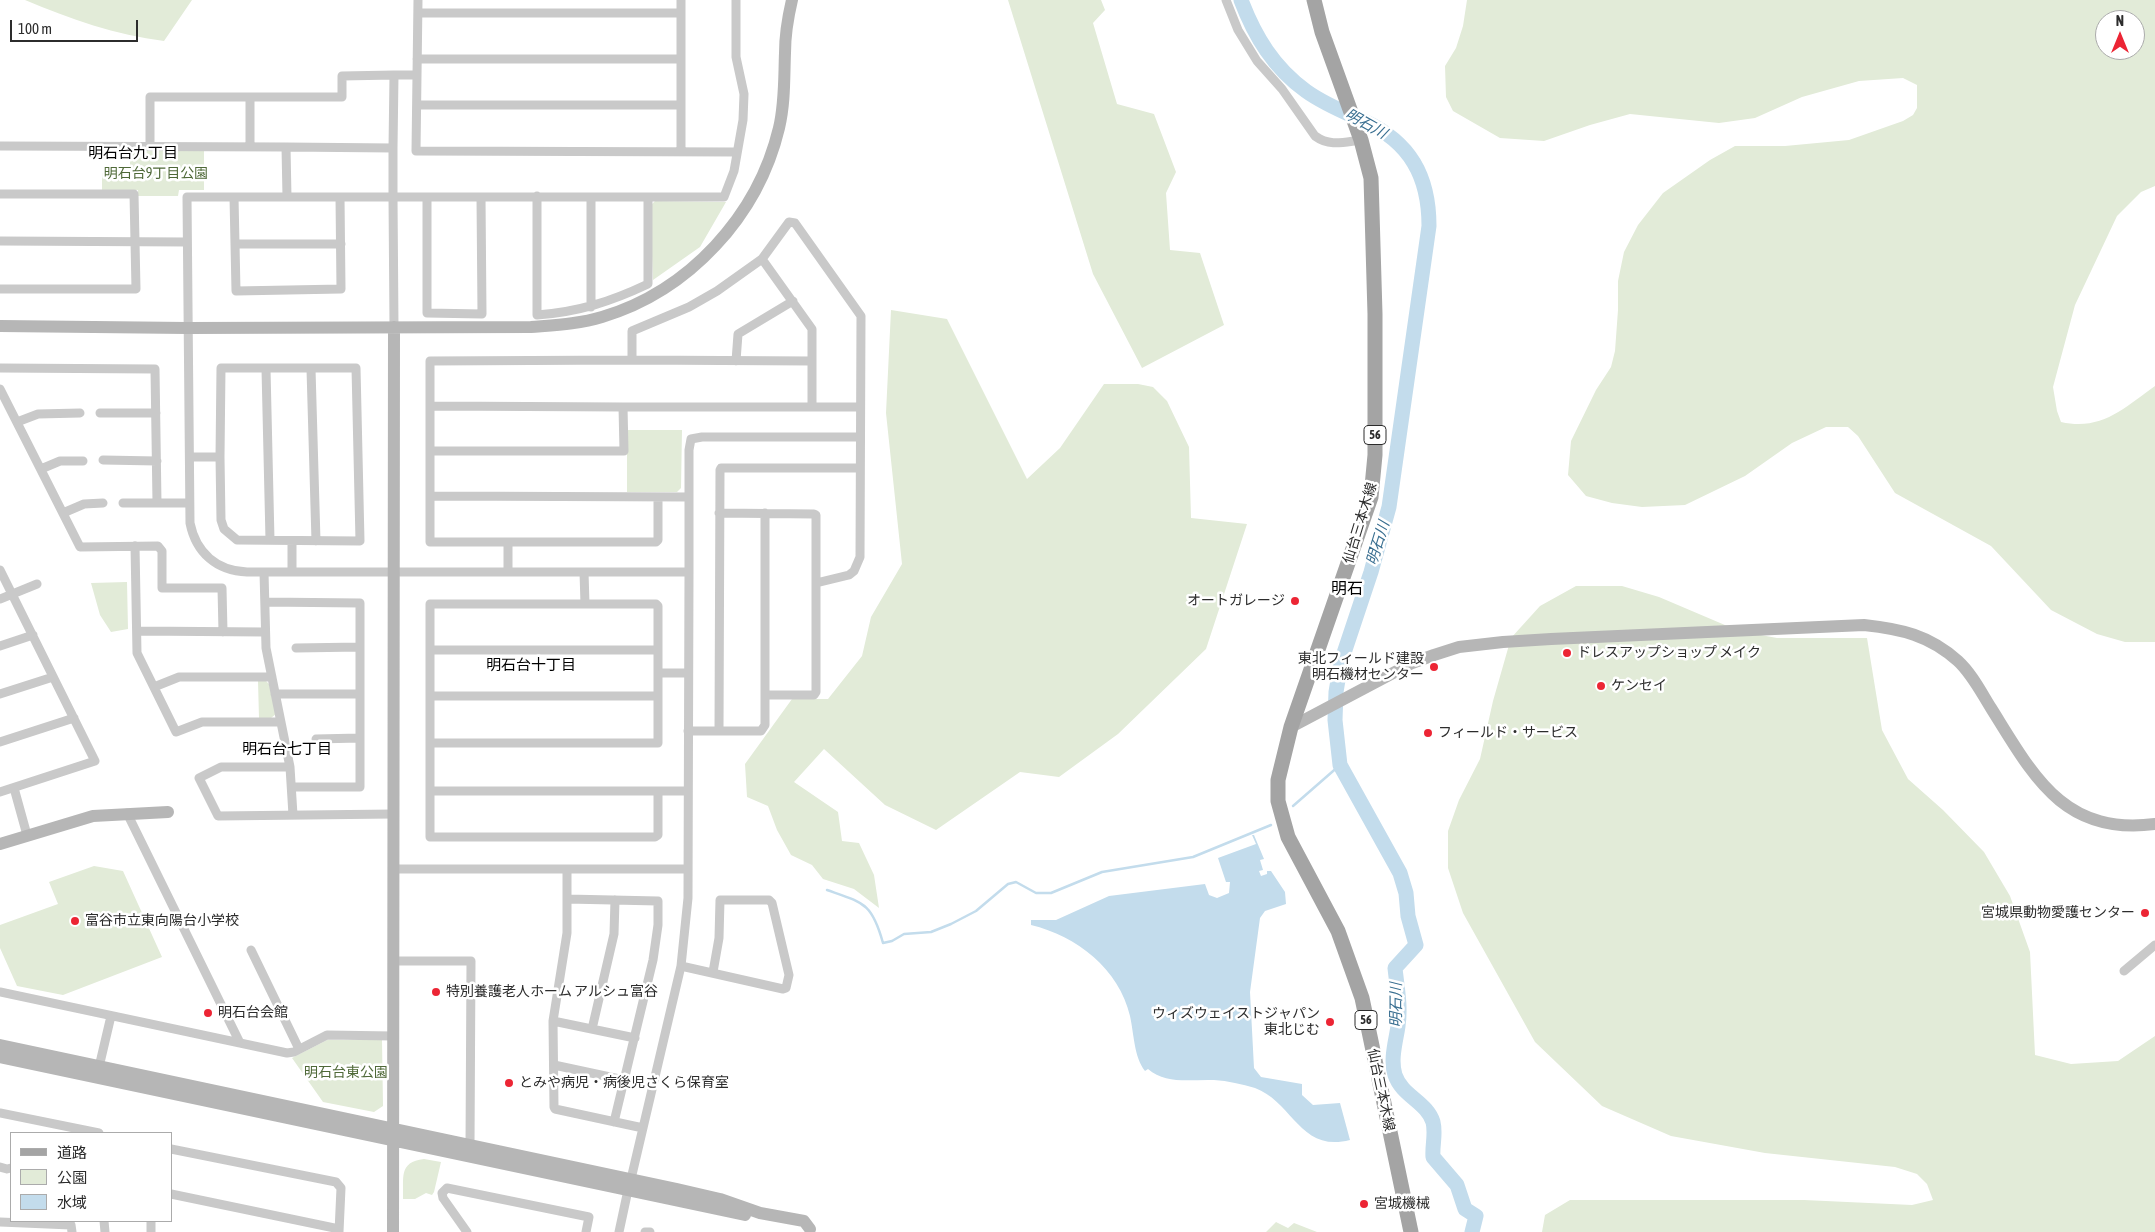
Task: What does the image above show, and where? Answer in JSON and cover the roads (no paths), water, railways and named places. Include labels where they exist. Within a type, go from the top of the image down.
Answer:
[{"type":"main road","name":"仙台三本木線","points":[[1314,0],[1322,32],[1368,162],[1373,202],[1375,314],[1374,478],[1358,538],[1307,677],[1291,727],[1278,780],[1278,800],[1281,817],[1288,837],[1338,931],[1362,998],[1411,1232]]},
{"type":"street","points":[[418,0],[416,151],[737,152]]},
{"type":"street","points":[[681,0],[682,152]]},
{"type":"street","points":[[689,572],[264,572],[230,570],[207,557],[194,539],[190,523],[187,197],[724,197],[734,171],[743,120],[744,94],[736,57],[736,0]]},
{"type":"street","points":[[0,326],[187,328],[531,327],[580,322],[603,316],[648,298],[675,282],[717,245],[749,202],[771,155],[783,107],[786,34],[792,0]]},
{"type":"street","points":[[1226,0],[1238,30],[1257,61],[1282,89],[1315,136],[1327,143],[1334,144],[1359,135]]},
{"type":"street","points":[[418,13],[681,13]]},
{"type":"street","points":[[417,58],[681,59]]},
{"type":"street","points":[[393,1232],[394,75]]},
{"type":"street","points":[[150,146],[150,98],[342,97],[342,76],[417,75]]},
{"type":"street","points":[[250,97],[250,147]]},
{"type":"street","points":[[417,105],[681,105]]},
{"type":"street","points":[[0,146],[393,148]]},
{"type":"street","points":[[286,147],[287,197]]},
{"type":"street","points":[[0,194],[134,194],[136,289],[0,289]]},
{"type":"street","points":[[427,197],[427,313],[482,314],[481,196]]},
{"type":"street","points":[[537,196],[537,315],[567,313],[591,307],[648,284],[648,197]]},
{"type":"street","points":[[234,197],[236,291],[341,290],[340,197]]},
{"type":"street","points":[[591,197],[591,307]]},
{"type":"street","points":[[632,360],[632,332],[708,297],[762,259],[789,222],[795,223],[859,312],[860,551],[858,563],[854,571],[849,575],[816,583]]},
{"type":"street","points":[[0,241],[188,242]]},
{"type":"street","points":[[235,244],[341,244]]},
{"type":"street","points":[[762,259],[812,329],[812,407]]},
{"type":"street","points":[[736,361],[736,337],[738,334],[793,301]]},
{"type":"street","points":[[658,497],[658,540],[656,542],[430,542],[430,361],[812,361]]},
{"type":"street","points":[[0,368],[155,369],[157,503]]},
{"type":"street","points":[[221,368],[266,369],[356,368],[360,541],[237,540],[224,529],[221,520],[221,368]]},
{"type":"street","points":[[266,369],[270,540]]},
{"type":"street","points":[[311,369],[316,541]]},
{"type":"street","points":[[0,389],[80,547],[158,546],[162,551],[162,588],[222,588],[223,632]]},
{"type":"street","points":[[430,406],[860,407]]},
{"type":"street","points":[[430,451],[624,451],[623,407]]},
{"type":"street","points":[[17,422],[38,414],[80,413]]},
{"type":"street","points":[[100,413],[156,413]]},
{"type":"street","points":[[619,1232],[682,966],[687,923],[689,443],[696,437],[860,437]]},
{"type":"street","points":[[190,457],[220,457]]},
{"type":"street","points":[[102,460],[157,461]]},
{"type":"street","points":[[41,469],[60,461],[83,461]]},
{"type":"street","points":[[719,732],[719,513],[721,468],[860,468]]},
{"type":"street","points":[[430,496],[689,497]]},
{"type":"street","points":[[123,503],[190,503]]},
{"type":"street","points":[[63,512],[84,504],[102,504]]},
{"type":"street","points":[[719,513],[816,515],[816,692],[814,695],[765,694]]},
{"type":"street","points":[[688,732],[760,732],[765,725],[765,513]]},
{"type":"street","points":[[292,541],[292,572]]},
{"type":"street","points":[[508,542],[508,572]]},
{"type":"street","points":[[135,546],[137,652],[176,732],[202,722],[281,722]]},
{"type":"street","points":[[0,570],[94,760],[0,792]]},
{"type":"street","points":[[264,572],[264,632],[290,767],[293,815]]},
{"type":"street","points":[[584,572],[584,604]]},
{"type":"street","points":[[0,599],[37,584]]},
{"type":"street","points":[[265,602],[360,603],[360,787],[292,787]]},
{"type":"street","points":[[430,743],[658,743],[658,606],[656,604],[430,604],[430,650],[430,696],[430,743],[430,837],[655,837],[658,835],[658,791]]},
{"type":"street","points":[[1291,727],[1325,711],[1412,663],[1468,646],[1541,639],[1864,625],[1912,633],[1928,640],[1959,662],[1972,677],[2025,762],[2048,791],[2074,812],[2111,825],[2137,826],[2155,824]]},
{"type":"street","points":[[137,631],[264,632]]},
{"type":"street","points":[[0,646],[33,636]]},
{"type":"street","points":[[296,648],[360,647]]},
{"type":"street","points":[[430,650],[658,650]]},
{"type":"street","points":[[658,673],[688,673]]},
{"type":"street","points":[[154,687],[179,677],[272,677]]},
{"type":"street","points":[[0,694],[53,678]]},
{"type":"street","points":[[275,694],[360,694]]},
{"type":"street","points":[[430,696],[658,696]]},
{"type":"street","points":[[0,742],[74,718]]},
{"type":"street","points":[[316,739],[360,738]]},
{"type":"street","points":[[290,767],[221,767],[199,778],[218,816],[393,814]]},
{"type":"street","points":[[14,788],[28,835]]},
{"type":"street","points":[[430,791],[688,791]]},
{"type":"street","points":[[0,844],[93,816],[168,812]]},
{"type":"street","points":[[127,813],[240,1043]]},
{"type":"street","points":[[393,869],[688,869]]},
{"type":"street","points":[[567,869],[567,932],[553,1021],[554,1107],[555,1109],[643,1128]]},
{"type":"street","points":[[567,899],[658,901],[656,943],[614,1122]]},
{"type":"street","points":[[592,1029],[614,934],[615,900]]},
{"type":"street","points":[[682,966],[783,989],[786,988],[789,975],[772,903],[769,900],[720,900],[719,938],[713,972]]},
{"type":"street","points":[[2124,971],[2155,945]]},
{"type":"street","points":[[251,950],[299,1049]]},
{"type":"street","points":[[393,961],[471,961],[470,1146]]},
{"type":"street","points":[[0,992],[287,1053],[327,1035],[393,1036]]},
{"type":"street","points":[[99,1067],[111,1016]]},
{"type":"street","points":[[553,1021],[635,1038]]},
{"type":"street","points":[[0,1046],[393,1135],[470,1146],[629,1184],[810,1231]]},
{"type":"street","points":[[0,1057],[629,1184]]},
{"type":"street","points":[[554,1065],[624,1080]]},
{"type":"street","points":[[0,1113],[63,1130],[87,1132]]},
{"type":"street","points":[[172,1149],[336,1182],[342,1188],[339,1230],[172,1194]]},
{"type":"street","points":[[467,1232],[443,1198],[442,1193],[446,1188],[589,1218],[586,1232]]},
{"type":"street","points":[[0,1222],[52,1222],[71,1225],[72,1232]]},
{"type":"street","points":[[645,1232],[650,1232]]},
{"type":"water","points":[[1252,835],[1254,835],[1264,859],[1260,860],[1263,870],[1259,871],[1261,876],[1267,874],[1267,871],[1271,871],[1285,892],[1286,904],[1265,911],[1260,918],[1250,992],[1254,1068],[1261,1077],[1302,1084],[1302,1095],[1313,1105],[1340,1103],[1350,1140],[1333,1142],[1319,1139],[1308,1133],[1279,1104],[1255,1088],[1219,1080],[1171,1079],[1155,1074],[1148,1069],[1145,1071],[1136,1052],[1130,1016],[1124,999],[1106,969],[1080,946],[1048,930],[1031,925],[1031,920],[1056,920],[1109,896],[1205,884],[1209,895],[1217,898],[1229,893],[1230,882],[1226,882],[1218,858],[1256,844]]},
{"type":"waterway","name":"明石川","points":[[1241,0],[1259,39],[1284,72],[1313,96],[1380,129],[1394,139],[1414,163],[1421,176],[1425,191],[1429,226],[1389,507],[1371,572],[1341,662],[1336,692],[1335,720],[1340,765],[1400,873],[1406,893],[1408,916],[1416,945],[1395,968],[1399,1012],[1393,1056],[1395,1075],[1403,1088],[1430,1115],[1434,1126],[1433,1157],[1457,1185],[1465,1209],[1476,1216],[1472,1232]]},
{"type":"waterway","points":[[1293,806],[1340,765]]},
{"type":"waterway","points":[[827,890],[850,898],[865,906],[875,920],[883,943],[892,941],[904,934],[931,932],[951,924],[976,911],[1008,884],[1016,882],[1036,893],[1051,893],[1102,872],[1193,857],[1271,825]]},
{"type":"place","name":"オートガレージ","points":[[1295,601]]},
{"type":"place","name":"ドレスアップショップ メイク","points":[[1567,653]]},
{"type":"place","name":"東北フィールド建設 明石機材センター","points":[[1434,667]]},
{"type":"place","name":"ケンセイ","points":[[1601,686]]},
{"type":"place","name":"フィールド・サービス","points":[[1428,733]]},
{"type":"place","name":"宮城県動物愛護センター","points":[[2145,913]]},
{"type":"place","name":"富谷市立東向陽台小学校","points":[[75,921]]},
{"type":"place","name":"特別養護老人ホーム アルシュ富谷","points":[[436,992]]},
{"type":"place","name":"明石台会館","points":[[208,1013]]},
{"type":"place","name":"ウィズウェイストジャパン 東北じむ","points":[[1330,1022]]},
{"type":"place","name":"とみや病児・病後児さくら保育室","points":[[509,1083]]},
{"type":"place","name":"宮城機械","points":[[1364,1204]]},
{"type":"district","name":"明石台九丁目","points":[[133,153]]},
{"type":"district","name":"明石","points":[[1347,589]]},
{"type":"district","name":"明石台十丁目","points":[[531,665]]},
{"type":"district","name":"明石台七丁目","points":[[287,749]]},
{"type":"park label","name":"明石台9丁目公園","points":[[156,174]]},
{"type":"park label","name":"明石台東公園","points":[[346,1073]]}]
